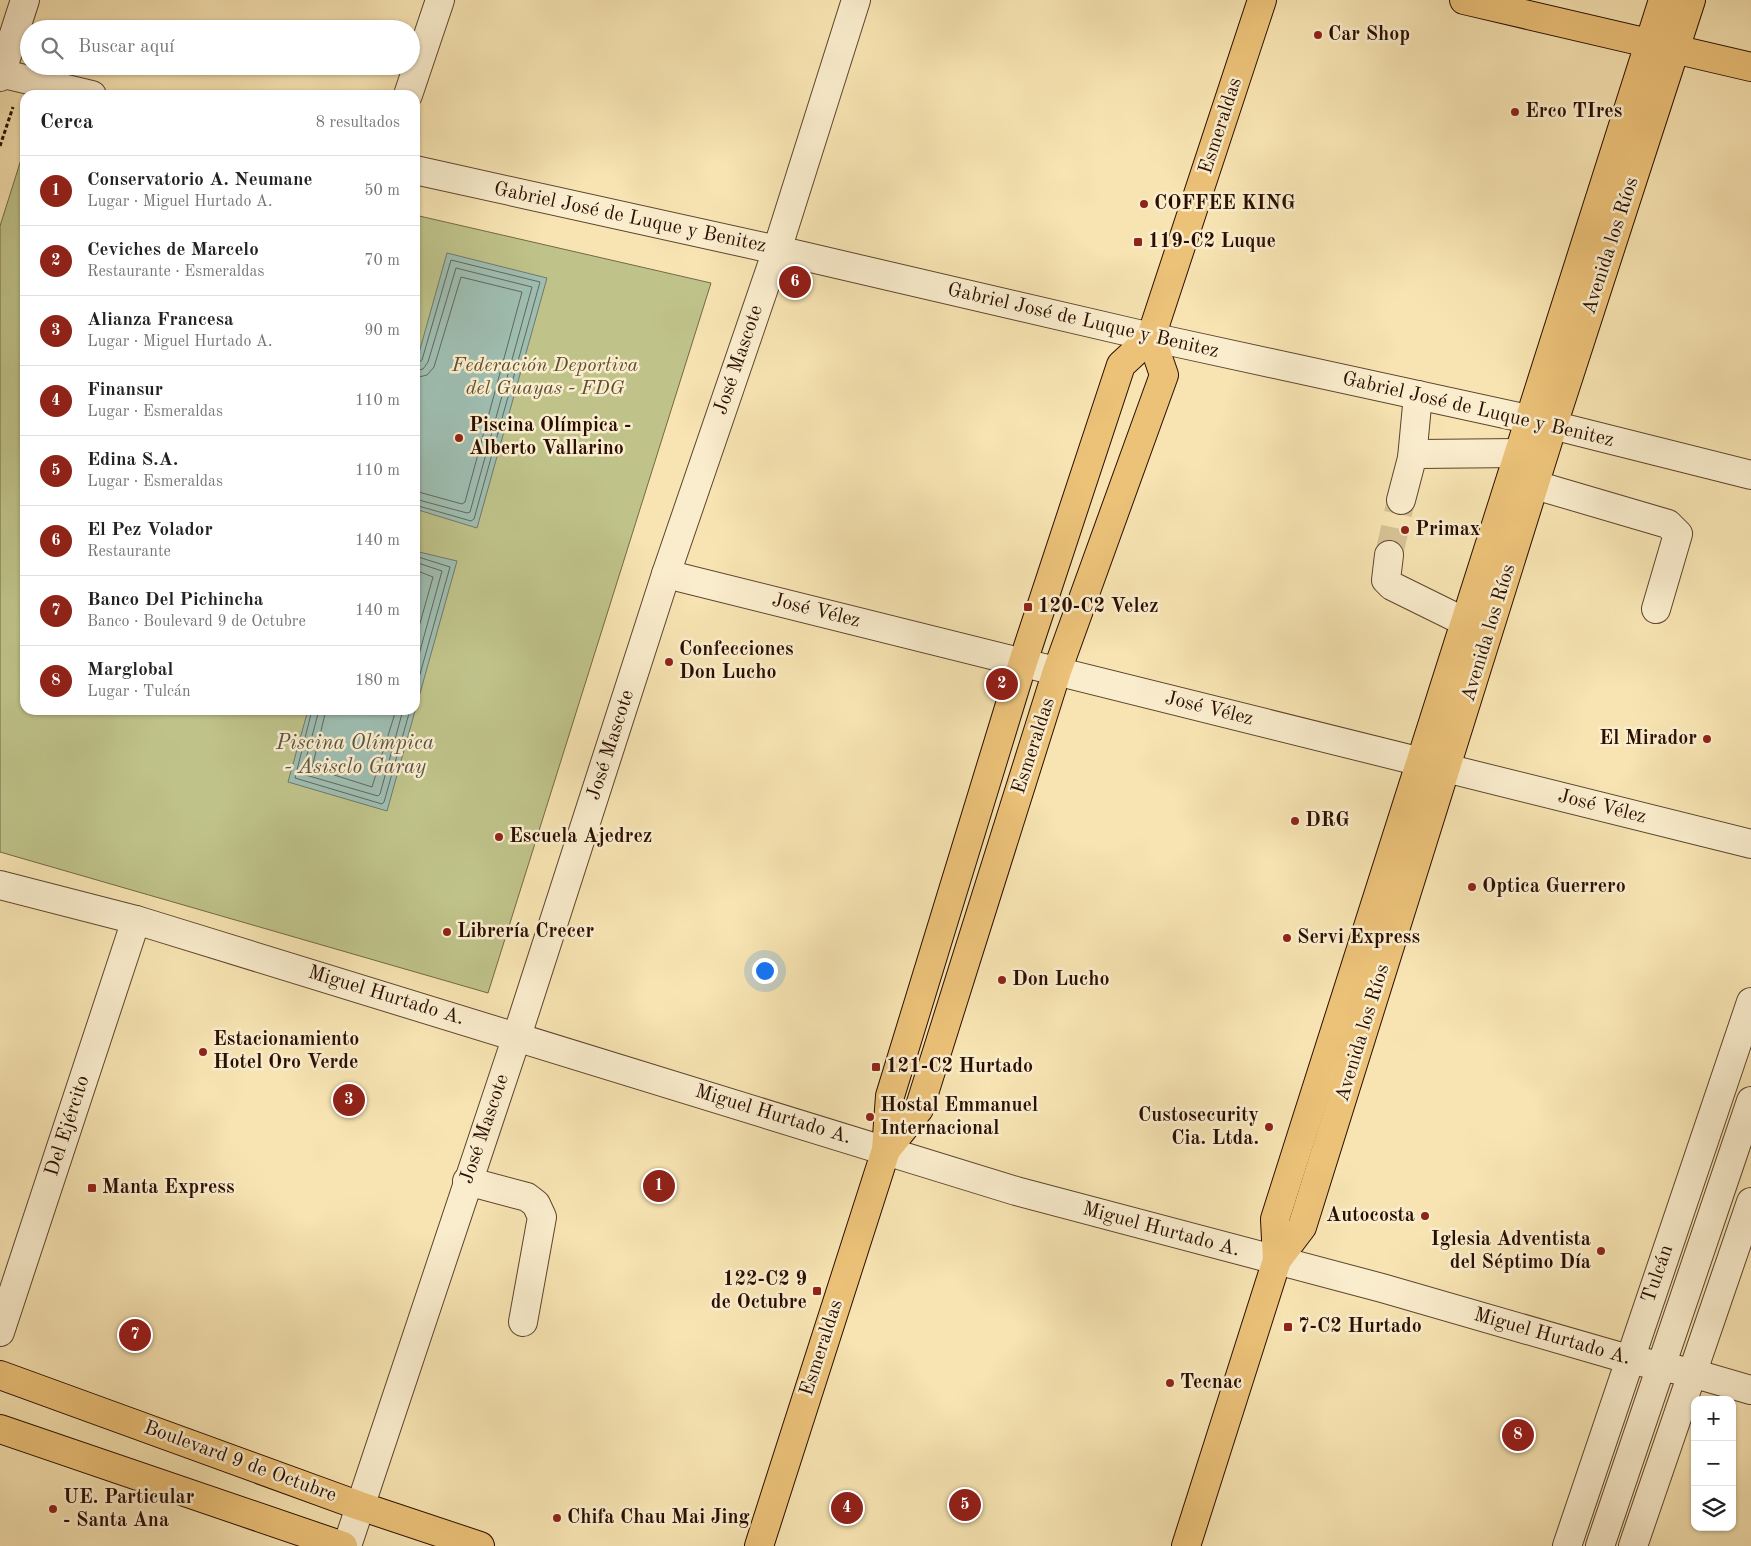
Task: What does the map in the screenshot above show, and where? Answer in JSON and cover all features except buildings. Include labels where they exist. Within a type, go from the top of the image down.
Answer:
[{"type":"main road","name":"Esmeraldas","points":[[759,1546],[886,1150],[890,1096],[1023,662],[1121,365],[1151,337],[1262,0]]},
{"type":"main road","points":[[1464,0],[1751,67]]},
{"type":"main road","name":"Avenida los Ríos","points":[[1186,1546],[1276,1261],[1275,1219],[1434,765],[1535,485],[1541,422],[1661,46],[1663,0]]},
{"type":"main road","name":"Avenida los Ríos","points":[[1661,46],[1691,0]]},
{"type":"main road","name":"Esmeraldas","points":[[886,1150],[919,1109],[1057,671],[1164,376],[1151,337]]},
{"type":"main road","name":"Avenida los Ríos","points":[[1434,765],[1465,622],[1518,453],[1541,422]]},
{"type":"main road","name":"Boulevard 9 de Octubre","points":[[0,1375],[360,1506],[480,1546]]},
{"type":"main road","points":[[0,1428],[343,1546]]},
{"type":"street","points":[[25,0],[0,75],[69,90]]},
{"type":"street","points":[[420,59],[440,0]]},
{"type":"street","name":"José Mascote","points":[[347,1546],[467,1181],[517,1036],[666,574],[777,250],[856,0]]},
{"type":"street","points":[[410,90],[415,75]]},
{"type":"street","name":"Gabriel José de Luque y Benitez","points":[[420,171],[777,250],[1151,337],[1541,422],[1751,475]]},
{"type":"street","points":[[1401,500],[1412,458],[1418,395]]},
{"type":"street","points":[[1412,458],[1418,454],[1518,453]]},
{"type":"street","points":[[1535,485],[1668,524],[1675,528],[1678,534],[1656,608]]},
{"type":"street","points":[[1389,555],[1386,580],[1392,586],[1465,622]]},
{"type":"street","name":"José Vélez","points":[[666,574],[1751,844]]},
{"type":"street","name":"Miguel Hurtado A.","points":[[0,885],[136,920],[1016,1191],[1382,1288],[1628,1359],[1692,1373],[1751,1390]]},
{"type":"street","name":"Del Ejército","points":[[0,1332],[136,920]]},
{"type":"street","name":"Tulcán","points":[[1567,1546],[1628,1359],[1751,1002]]},
{"type":"street","points":[[1600,1546],[1751,1101]]},
{"type":"street","points":[[467,1181],[527,1198],[536,1204],[542,1217],[522,1322]]},
{"type":"street","points":[[1633,1546],[1751,1202]]},
{"type":"green space","name":"Federación Deportiva del Guayas - FDG","points":[[20,163],[20,715],[420,715],[420,216],[711,283],[488,993],[0,852],[0,226]]},
{"type":"water","name":"Piscina Olímpica - Alberto Vallarino","points":[[447,253],[547,278],[477,528],[420,511],[420,349]]},
{"type":"water","name":"Piscina Olímpica - Asisclo Garay","points":[[420,552],[457,561],[420,693]]},
{"type":"water","name":"Piscina Olímpica - Asisclo Garay","points":[[307,715],[414,715],[387,811],[288,782]]},
{"type":"tunnel","points":[[1389,555],[1401,500]]},
{"type":"place","name":"Car Shop","points":[[1318,35]]},
{"type":"place","name":"Erco TIres","points":[[1515,112]]},
{"type":"place","name":"COFFEE KING","points":[[1144,204]]},
{"type":"place","name":"119-C2 Luque","points":[[1138,242]]},
{"type":"place","name":"El Pez Volador","points":[[795,282]]},
{"type":"place","name":"Piscina Olímpica - Alberto Vallarino","points":[[459,438]]},
{"type":"place","name":"Primax","points":[[1405,530]]},
{"type":"place","name":"120-C2 Velez","points":[[1028,607]]},
{"type":"place","name":"Confecciones Don Lucho","points":[[669,662]]},
{"type":"place","name":"Ceviches de Marcelo","points":[[1002,684]]},
{"type":"place","name":"El Mirador","points":[[1707,739]]},
{"type":"place","name":"DRG","points":[[1295,821]]},
{"type":"place","name":"Escuela Ajedrez","points":[[499,837]]},
{"type":"place","name":"Optica Guerrero","points":[[1472,887]]},
{"type":"place","name":"Librería Crecer","points":[[447,932]]},
{"type":"place","name":"Servi Express","points":[[1287,938]]},
{"type":"place","name":"Don Lucho","points":[[1002,980]]},
{"type":"place","name":"Estacionamiento Hotel Oro Verde","points":[[203,1052]]},
{"type":"place","name":"121-C2 Hurtado","points":[[876,1067]]},
{"type":"place","name":"Alianza Francesa","points":[[349,1100]]},
{"type":"place","name":"Hostal Emmanuel Internacional","points":[[870,1117]]},
{"type":"place","name":"Custosecurity Cia. Ltda.","points":[[1269,1127]]},
{"type":"place","name":"Conservatorio A. Neumane","points":[[659,1186]]},
{"type":"place","name":"Manta Express","points":[[92,1188]]},
{"type":"place","name":"Autocosta","points":[[1425,1216]]},
{"type":"place","name":"Iglesia Adventista del Séptimo Día","points":[[1601,1251]]},
{"type":"place","name":"122-C2 9 de Octubre","points":[[817,1291]]},
{"type":"place","name":"7-C2 Hurtado","points":[[1288,1327]]},
{"type":"place","name":"Banco Del Pichincha","points":[[135,1335]]},
{"type":"place","name":"Tecnac","points":[[1170,1383]]},
{"type":"place","name":"Marglobal","points":[[1518,1435]]},
{"type":"place","name":"Edina S.A.","points":[[965,1505]]},
{"type":"place","name":"Finansur","points":[[847,1508]]},
{"type":"place","name":"UE. Particular - Santa Ana","points":[[53,1509]]},
{"type":"place","name":"Chifa Chau Mai Jing","points":[[557,1518]]}]
